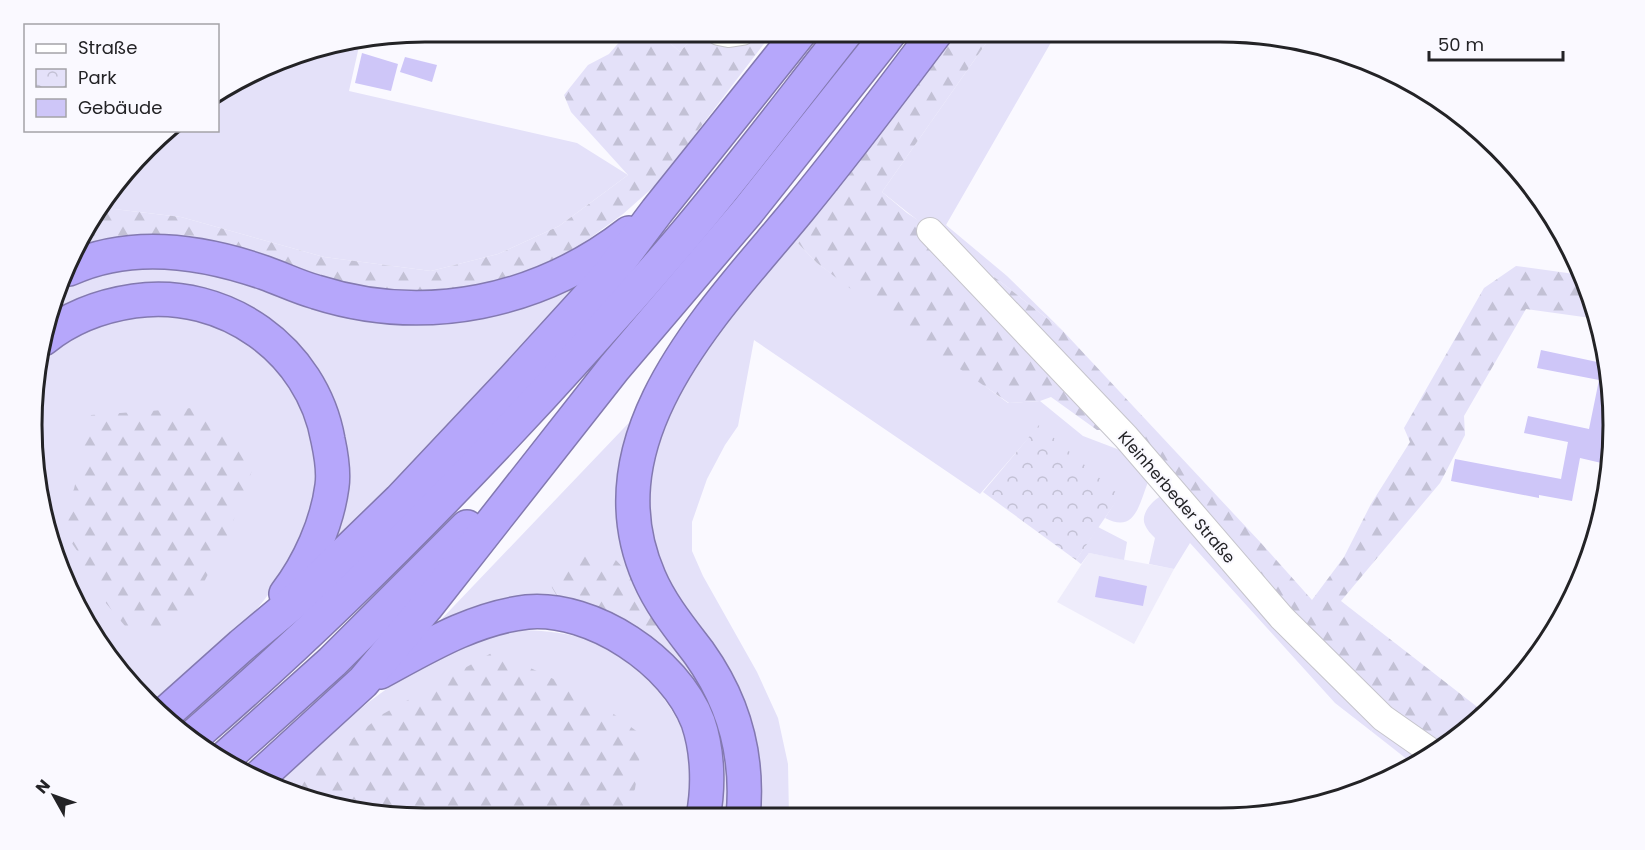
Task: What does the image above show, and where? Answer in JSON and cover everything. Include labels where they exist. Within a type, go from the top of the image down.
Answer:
[{"type":"highway","points":[[169,710],[303,594],[400,500],[609,275],[792,42]]},
{"type":"highway","points":[[197,733],[356,588],[465,477],[580,354],[679,242],[838,42]]},
{"type":"highway","points":[[266,771],[363,682],[426,607],[614,368],[747,212],[882,42]]},
{"type":"highway","points":[[744,808],[743,761],[730,709],[716,680],[662,603],[648,575],[637,539],[634,477],[642,445],[663,388],[688,347],[719,304],[876,113],[929,42]]},
{"type":"highway","points":[[76,268],[110,257],[141,251],[181,251],[217,258],[263,272],[316,293],[362,303],[426,309],[458,306],[546,283],[602,254],[657,211]]},
{"type":"highway","points":[[54,332],[94,309],[143,300],[189,302],[212,307],[253,328],[289,356],[303,376],[326,426],[332,484],[313,549],[288,591],[242,645]]},
{"type":"highway","points":[[237,748],[332,662],[468,526],[614,368]]},
{"type":"highway","points":[[363,682],[446,637],[502,615],[530,612],[556,613],[585,620],[613,633],[643,653],[684,695],[698,723],[705,757],[705,808]]},
{"type":"street","name":"Kleinherbeder Straße","points":[[930,231],[1125,437],[1282,618],[1383,718],[1426,748]]},
{"type":"shaded area","points":[[1089,553],[1174,569],[1134,644],[1057,602]]},
{"type":"green space","points":[[619,42],[669,42],[680,52],[688,42],[730,45],[736,42],[765,42],[657,184],[623,214],[564,257],[525,274],[456,291],[384,293],[350,286],[234,246],[201,239],[84,249],[109,208],[181,217],[324,257],[431,271],[498,254],[559,226],[628,175],[571,112],[564,95],[588,65],[609,54]]},
{"type":"green space","points":[[669,42],[688,42],[680,52]]},
{"type":"green space","points":[[940,42],[987,42],[882,192],[907,213],[941,235],[969,261],[997,279],[1062,330],[1312,600],[1344,557],[1371,504],[1410,442],[1404,428],[1484,288],[1516,266],[1572,274],[1588,318],[1526,309],[1464,416],[1465,435],[1440,483],[1341,601],[1478,708],[1453,729],[1407,759],[1371,731],[1389,712],[1104,430],[1097,430],[1051,397],[1040,401],[1009,403],[912,336],[817,263],[793,238]]},
{"type":"green space","points":[[987,42],[1051,42],[946,225],[1007,276],[1062,330],[997,279],[969,261],[882,192]]},
{"type":"green space","points":[[359,48],[349,91],[577,143],[628,175],[559,226],[498,254],[431,271],[324,257],[181,217],[109,208],[137,172],[178,132],[219,132],[219,102],[233,93],[302,62]]},
{"type":"green space","points":[[793,238],[817,263],[1008,403],[1040,401],[1083,436],[1125,452],[1148,482],[1138,508],[1129,520],[1115,522],[1105,518],[1119,496],[1039,426],[980,494],[754,340],[738,426],[707,479],[692,522],[692,551],[703,576],[757,672],[778,718],[788,764],[789,808],[752,808],[660,573],[644,498],[654,439],[697,354]]},
{"type":"green space","points":[[114,262],[585,279],[417,459],[322,556],[336,437],[225,303],[56,322],[72,277]]},
{"type":"green space","points":[[160,314],[197,320],[215,325],[263,353],[282,373],[300,404],[312,437],[317,472],[311,513],[288,564],[275,585],[235,633],[159,701],[121,658],[81,594],[62,548],[45,475],[42,425],[47,360],[66,343],[85,331],[122,318]]},
{"type":"green space","points":[[193,408],[254,465],[228,535],[181,627],[130,632],[90,584],[80,555],[58,523],[74,489],[91,415]]},
{"type":"green space","points":[[643,408],[624,482],[719,710],[733,808],[714,808],[716,770],[617,623],[432,629]]},
{"type":"green space","points":[[1039,425],[1120,496],[1076,560],[983,492]]},
{"type":"green space","points":[[1161,496],[1377,725],[1371,731],[1335,703],[1190,543],[1174,569],[1149,564],[1155,538],[1146,527],[1144,517],[1151,504]]},
{"type":"green space","points":[[1098,527],[1127,542],[1124,560],[1089,553],[1081,564],[1076,560]]},
{"type":"green space","points":[[608,553],[632,579],[661,629],[654,635],[646,638],[560,601],[551,586],[573,558]]},
{"type":"green space","points":[[525,630],[581,638],[599,645],[640,673],[667,702],[685,737],[692,775],[690,808],[400,807],[350,801],[278,779],[342,723],[393,685],[447,653],[494,635]]},
{"type":"green space","points":[[495,651],[591,697],[643,736],[635,789],[626,808],[425,808],[350,801],[294,785],[383,714]]},
{"type":"building","points":[[362,53],[398,64],[391,91],[355,83]]},
{"type":"building","points":[[405,57],[437,65],[432,82],[400,72]]},
{"type":"building","points":[[1541,350],[1598,362],[1603,425],[1601,463],[1580,458],[1572,501],[1539,495],[1539,498],[1451,481],[1455,459],[1561,479],[1568,442],[1524,433],[1528,416],[1589,429],[1599,380],[1537,368]]},
{"type":"building","points":[[1099,576],[1147,586],[1143,606],[1095,597]]}]
